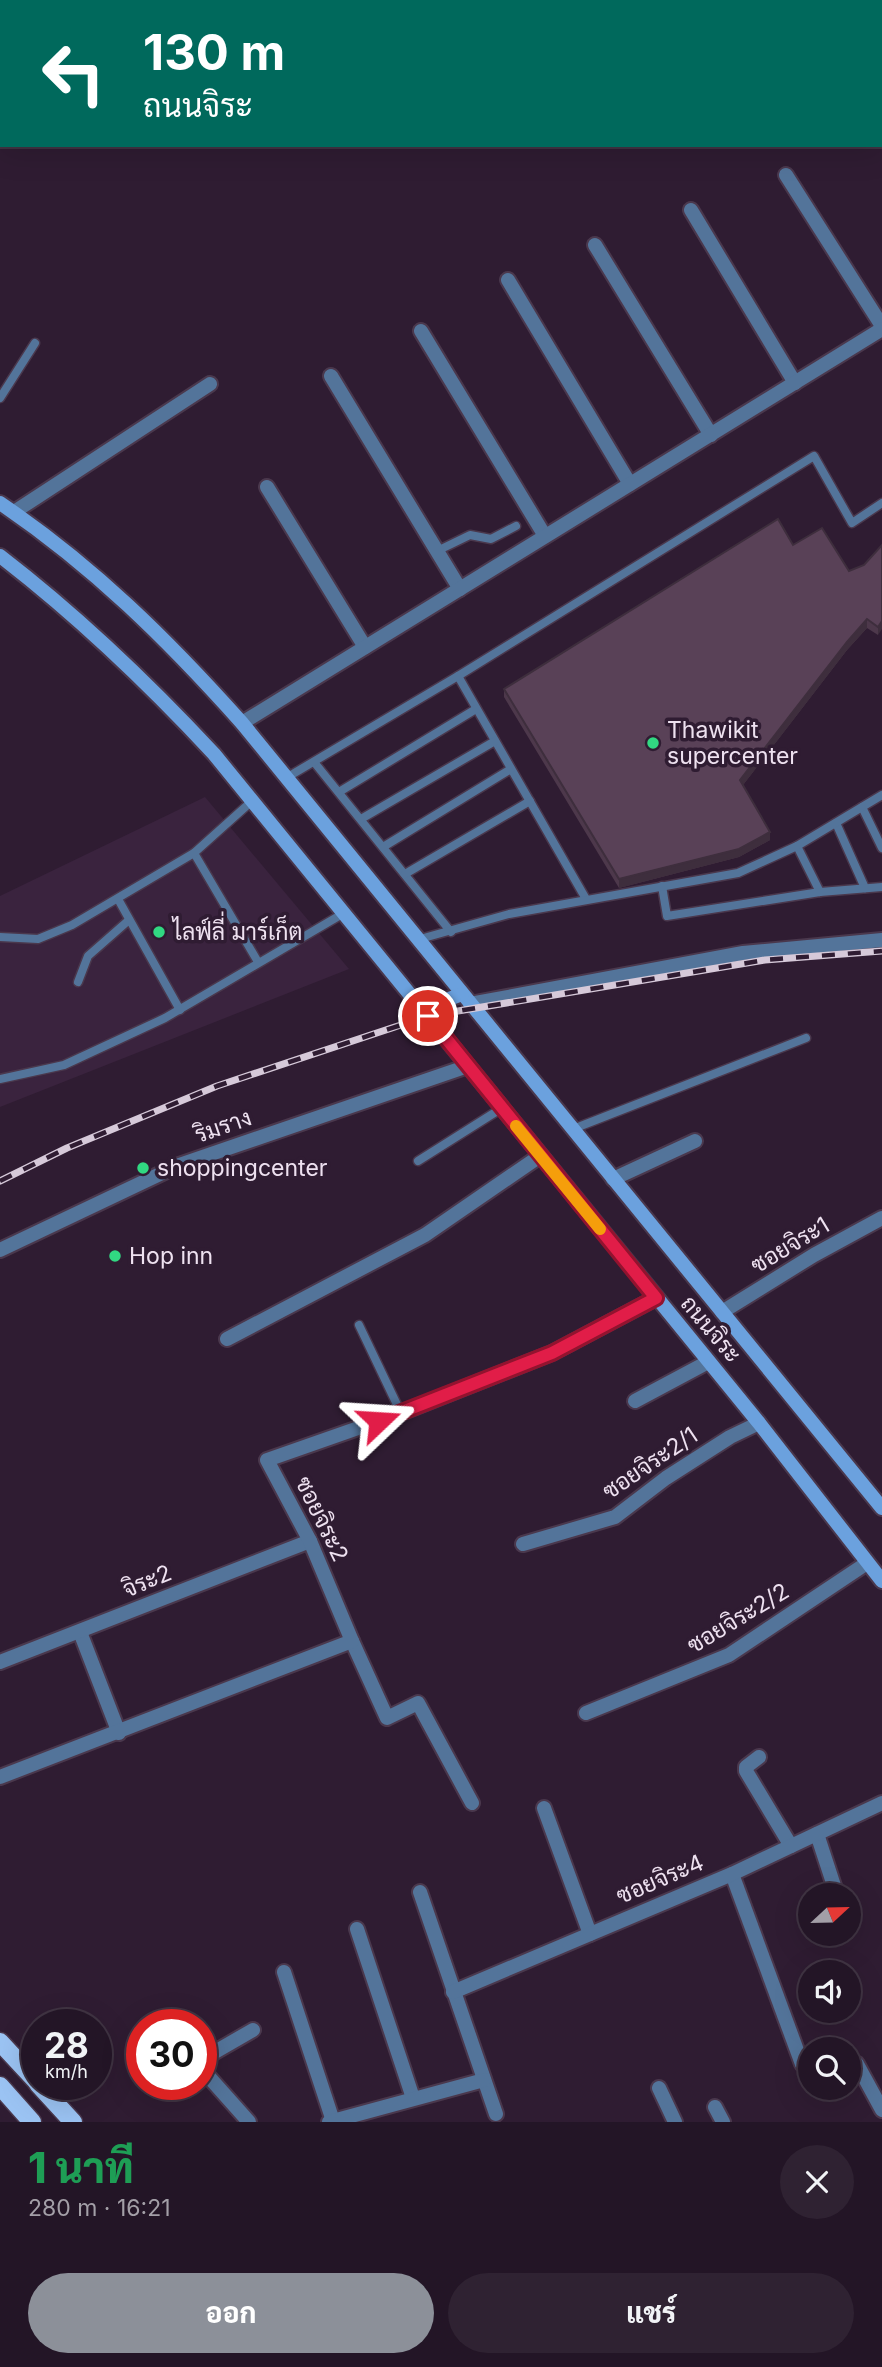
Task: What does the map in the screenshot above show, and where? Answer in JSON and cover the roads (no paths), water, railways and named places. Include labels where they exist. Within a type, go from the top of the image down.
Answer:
[{"type":"main road","name":"ถนนจิระ","points":[[0,503],[103,580],[173,646],[242,723],[882,1508]]},
{"type":"main road","name":"ถนนจิระ","points":[[2,560],[62,603],[141,676],[214,754],[759,1423],[882,1581]]},
{"type":"main road","points":[[423,1009],[466,999]]},
{"type":"main road","points":[[0,2042],[21,2065]]},
{"type":"main road","points":[[0,2086],[32,2122]]},
{"type":"main road","points":[[53,2100],[73,2122]]},
{"type":"street","points":[[242,723],[882,328],[786,175]]},
{"type":"street","points":[[691,210],[795,383]]},
{"type":"street","points":[[595,245],[711,435]]},
{"type":"street","points":[[509,280],[630,484]]},
{"type":"street","points":[[421,331],[545,536]]},
{"type":"street","points":[[331,376],[460,589]]},
{"type":"street","points":[[14,512],[210,384]]},
{"type":"street","points":[[267,487],[365,647]]},
{"type":"street","points":[[466,999],[744,953],[882,940]]},
{"type":"street","name":"ริมราง","points":[[0,1250],[180,1165],[468,1066]]},
{"type":"street","points":[[613,1179],[695,1141]]},
{"type":"street","points":[[227,1339],[425,1235],[540,1156]]},
{"type":"street","name":"ซอยจิระ1","points":[[722,1312],[814,1255],[882,1218]]},
{"type":"street","name":"ซอยจิระ2","points":[[472,1803],[418,1703],[387,1718],[310,1541],[267,1460],[401,1413],[552,1353],[656,1298]]},
{"type":"street","points":[[635,1401],[708,1362]]},
{"type":"street","name":"ซอยจิระ2/1","points":[[523,1544],[615,1517],[666,1478],[730,1437],[759,1423]]},
{"type":"street","name":"จิระ2","points":[[0,1661],[310,1541]]},
{"type":"street","name":"ซอยจิระ2/2","points":[[586,1713],[729,1655],[867,1563]]},
{"type":"street","points":[[80,1632],[119,1733]]},
{"type":"street","points":[[0,1777],[352,1641]]},
{"type":"street","points":[[759,1756],[746,1767],[746,1771],[791,1846]]},
{"type":"street","points":[[544,1808],[590,1934]]},
{"type":"street","name":"ซอยจิระ4","points":[[453,1992],[880,1809]]},
{"type":"street","points":[[817,1834],[833,1883]]},
{"type":"street","points":[[732,1874],[798,2053]]},
{"type":"street","points":[[420,1892],[496,2114]]},
{"type":"street","points":[[356,1929],[413,2098]]},
{"type":"street","points":[[284,1972],[331,2121],[484,2080]]},
{"type":"street","points":[[217,2051],[253,2030]]},
{"type":"street","points":[[861,2070],[882,2110]]},
{"type":"street","points":[[217,2086],[249,2122]]},
{"type":"street","points":[[659,2088],[675,2122]]},
{"type":"street","points":[[715,2107],[723,2122]]},
{"type":"lane","points":[[0,398],[35,343]]},
{"type":"lane","points":[[285,778],[458,676],[814,457],[852,523],[882,503]]},
{"type":"lane","points":[[437,551],[470,535],[491,539],[516,526]]},
{"type":"lane","points":[[458,676],[586,899]]},
{"type":"lane","points":[[339,792],[476,709]]},
{"type":"lane","points":[[360,819],[495,741]]},
{"type":"lane","points":[[314,762],[451,932]]},
{"type":"lane","points":[[383,847],[511,769]]},
{"type":"lane","points":[[420,939],[509,914],[738,873],[797,846],[882,795]]},
{"type":"lane","points":[[0,937],[38,939],[72,925],[194,853],[252,801]]},
{"type":"lane","points":[[405,874],[530,801]]},
{"type":"lane","points":[[862,807],[882,848]]},
{"type":"lane","points":[[836,823],[865,888]]},
{"type":"lane","points":[[797,846],[820,892]]},
{"type":"lane","points":[[194,853],[258,961]]},
{"type":"lane","points":[[662,886],[667,916],[820,892],[882,887]]},
{"type":"lane","points":[[118,900],[180,1010]]},
{"type":"lane","points":[[0,1079],[64,1065],[180,1010],[258,961],[344,913]]},
{"type":"lane","points":[[78,982],[88,956],[130,920]]},
{"type":"lane","points":[[573,1129],[806,1038]]},
{"type":"lane","points":[[418,1161],[502,1108]]},
{"type":"lane","points":[[359,1325],[401,1413]]},
{"type":"railway","points":[[0,1181],[67,1148],[217,1086],[428,1016],[765,960],[882,951]]},
{"type":"place","name":"Thawikit supercenter","points":[[653,743]]},
{"type":"place","name":"ไลฟ์ลี่ มาร์เก็ต","points":[[159,932]]},
{"type":"place","name":"shoppingcenter","points":[[143,1168]]},
{"type":"place","name":"Hop inn","points":[[115,1256]]}]
